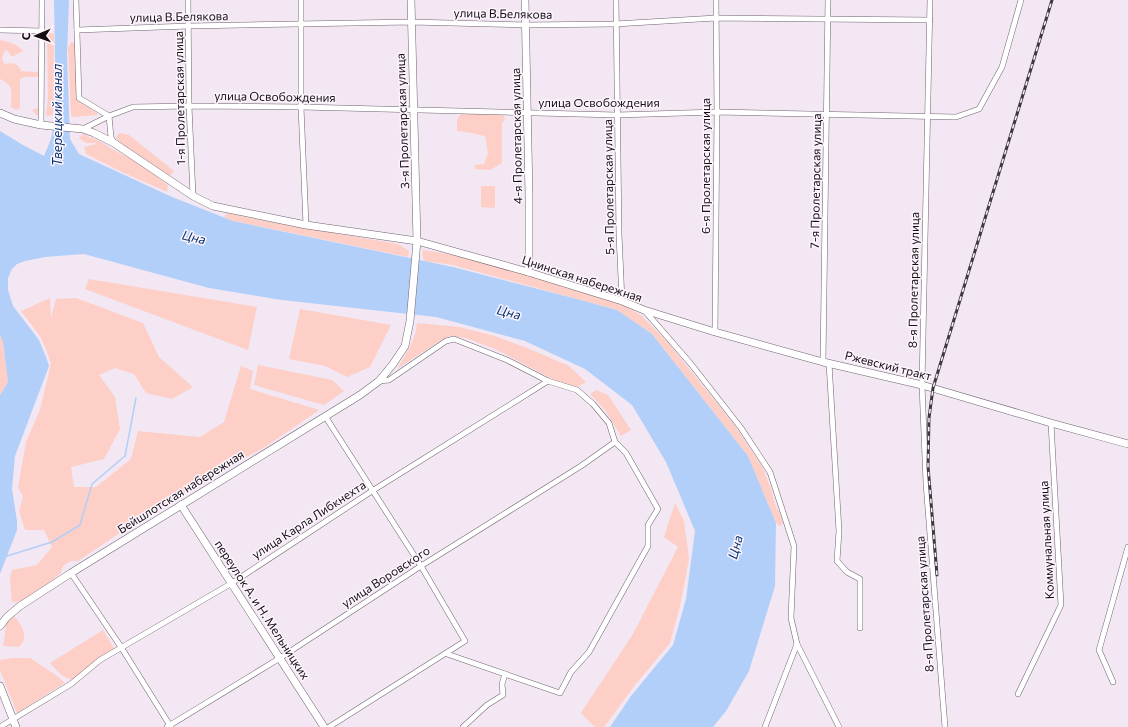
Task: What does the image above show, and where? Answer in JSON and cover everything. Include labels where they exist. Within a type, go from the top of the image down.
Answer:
[{"type":"street","points":[[41,125],[42,0]]},
{"type":"street","points":[[76,0],[79,98],[109,116],[111,137],[114,143]]},
{"type":"street","name":"1-я Пролетарская улица","points":[[188,0],[189,106],[193,196]]},
{"type":"street","points":[[301,0],[301,107],[306,226]]},
{"type":"street","name":"3-я Пролетарская улица","points":[[411,0],[417,255]]},
{"type":"street","name":"4-я Пролетарская улица","points":[[525,0],[529,250],[528,272]]},
{"type":"street","name":"5-я Пролетарская улица","points":[[616,0],[619,234],[622,301]]},
{"type":"street","name":"6-я Пролетарская улица","points":[[715,332],[717,112],[716,0]]},
{"type":"street","name":"7-я Пролетарская улица","points":[[828,0],[826,114],[826,362],[839,531],[837,561],[847,572],[860,579],[860,628]]},
{"type":"street","name":"8-я Пролетарская улица","points":[[930,0],[922,385],[926,483],[945,727]]},
{"type":"street","name":"улица Освобождения","points":[[83,129],[109,116],[133,107],[189,106],[301,107],[618,115],[717,112],[956,118],[979,109],[1002,67],[1021,0]]},
{"type":"street","name":"улица В.Белякова","points":[[77,30],[189,26],[411,22],[526,25],[616,24],[716,18],[930,20]]},
{"type":"street","points":[[0,30],[42,31]]},
{"type":"street","name":"Цнинская набережная","points":[[0,113],[14,119],[41,125],[83,129],[114,143],[193,196],[213,206],[306,226],[417,241],[528,272],[622,301],[644,310],[691,364],[741,428],[770,472],[794,546],[791,618],[797,644],[839,727]]},
{"type":"street","name":"Бейшлотская набережная","points":[[0,626],[7,617],[20,606],[360,395],[378,381],[394,364],[404,346],[410,321],[417,255]]},
{"type":"street","name":"Ржевский тракт","points":[[644,310],[715,332],[826,362],[922,385],[1128,444]]},
{"type":"street","name":"Бейшлотская набережная","points":[[378,381],[389,380],[446,341],[454,339],[507,360],[548,381],[577,390],[593,404],[609,423],[615,442],[626,453],[658,509],[648,525],[648,546],[589,652],[570,672],[560,693],[505,674]]},
{"type":"street","name":"улица Карла Либкнехта","points":[[0,727],[15,724],[71,684],[100,660],[232,583],[372,491],[548,381]]},
{"type":"street","points":[[325,416],[421,566],[465,641],[447,654],[329,727]]},
{"type":"street","name":"Коммунальная улица","points":[[1018,694],[1061,604],[1051,423]]},
{"type":"street","name":"улица Воровского","points":[[169,726],[280,658],[421,566],[581,466],[615,442]]},
{"type":"street","name":"переулок А. и Н. Мельницких","points":[[181,505],[324,727]]},
{"type":"street","points":[[1113,682],[1099,650],[1128,547]]},
{"type":"street","points":[[71,573],[121,647],[169,726]]},
{"type":"street","points":[[765,727],[797,644]]},
{"type":"street","points":[[447,654],[505,674],[502,684],[502,695],[463,727]]},
{"type":"street","points":[[0,686],[15,724]]},
{"type":"shaded area","points":[[49,33],[54,34],[54,108],[53,115],[47,116],[47,35]]},
{"type":"shaded area","points":[[0,40],[15,45],[23,51],[11,56],[8,51],[5,50],[2,58],[4,64],[14,64],[18,66],[21,71],[37,72],[38,56],[40,56],[39,115],[36,115],[32,110],[38,108],[39,105],[38,77],[25,77],[20,79],[20,108],[16,110],[11,107],[10,87],[0,79]]},
{"type":"shaded area","points":[[71,42],[75,43],[81,102],[97,113],[97,115],[73,117],[71,115],[68,48]]},
{"type":"shaded area","points":[[461,114],[503,114],[505,119],[502,123],[502,163],[490,170],[475,169],[475,165],[484,164],[488,153],[485,136],[457,131],[457,120]]},
{"type":"shaded area","points":[[84,133],[137,162],[168,185],[167,192],[86,154],[84,147],[97,144],[86,143],[79,138]]},
{"type":"shaded area","points":[[122,133],[129,135],[174,171],[171,175],[166,176],[127,149],[116,138],[118,134]]},
{"type":"shaded area","points":[[481,186],[495,186],[495,208],[481,207]]},
{"type":"shaded area","points":[[227,213],[398,244],[409,251],[408,257],[233,221],[224,217]]},
{"type":"shaded area","points":[[423,250],[461,256],[537,278],[623,305],[641,315],[669,344],[733,423],[762,466],[771,489],[776,508],[779,511],[783,523],[780,526],[776,523],[748,456],[652,334],[617,310],[453,265],[424,261],[422,254]]},
{"type":"shaded area","points":[[89,279],[257,307],[248,350],[85,289]]},
{"type":"shaded area","points":[[50,298],[51,318],[56,299],[76,298],[143,323],[159,357],[193,387],[172,399],[146,393],[134,374],[115,368],[99,375],[115,397],[120,429],[104,459],[71,467],[74,487],[96,487],[131,459],[138,431],[200,437],[224,422],[241,366],[253,371],[250,389],[319,410],[265,447],[215,474],[130,526],[78,561],[71,561],[63,566],[61,573],[21,601],[12,602],[10,577],[12,570],[37,565],[52,547],[44,530],[25,530],[19,511],[23,497],[18,487],[26,442],[40,410],[51,364],[40,336],[21,311]]},
{"type":"shaded area","points":[[300,309],[391,325],[370,367],[347,377],[325,366],[289,359]]},
{"type":"shaded area","points":[[417,323],[459,327],[495,336],[569,366],[586,382],[575,388],[556,381],[495,349],[466,338],[450,336],[441,340],[397,369],[413,341]]},
{"type":"shaded area","points":[[0,335],[3,342],[8,382],[0,395]]},
{"type":"shaded area","points":[[258,365],[332,380],[344,391],[324,405],[254,385]]},
{"type":"shaded area","points":[[596,390],[608,395],[631,430],[621,436],[605,410],[590,394]]},
{"type":"shaded area","points":[[675,503],[684,521],[689,559],[680,606],[670,643],[635,685],[604,727],[595,727],[581,713],[633,634],[678,547],[664,537]]},
{"type":"shaded area","points":[[13,616],[23,629],[24,640],[19,647],[3,646],[6,627],[5,623]]},
{"type":"shaded area","points":[[103,630],[116,652],[99,659],[74,681],[61,675],[50,663]]},
{"type":"shaded area","points":[[30,658],[65,683],[17,713],[0,670],[0,660]]},
{"type":"water","points":[[54,0],[69,0],[67,55],[70,139],[79,154],[172,197],[233,221],[453,267],[577,299],[617,310],[652,334],[748,456],[776,523],[775,586],[749,671],[726,711],[713,727],[610,727],[631,696],[673,645],[686,599],[695,531],[666,462],[632,405],[585,369],[525,341],[436,317],[282,300],[209,288],[84,254],[45,257],[17,264],[12,269],[8,278],[8,290],[13,306],[39,340],[49,366],[15,456],[12,489],[17,530],[0,574],[0,395],[8,382],[3,342],[0,335],[0,131],[44,156],[51,139],[56,113]]},
{"type":"waterway","points":[[7,556],[52,542],[80,525],[92,484],[125,456],[136,398]]},
{"type":"railway","points":[[937,575],[928,466],[929,418],[933,388],[1052,0]]},
{"type":"water label","name":"Тверецкий канал","points":[[57,115]]},
{"type":"water label","name":"Цна","points":[[194,237]]},
{"type":"water label","name":"Цна","points":[[509,312]]},
{"type":"water label","name":"Цна","points":[[735,547]]}]
